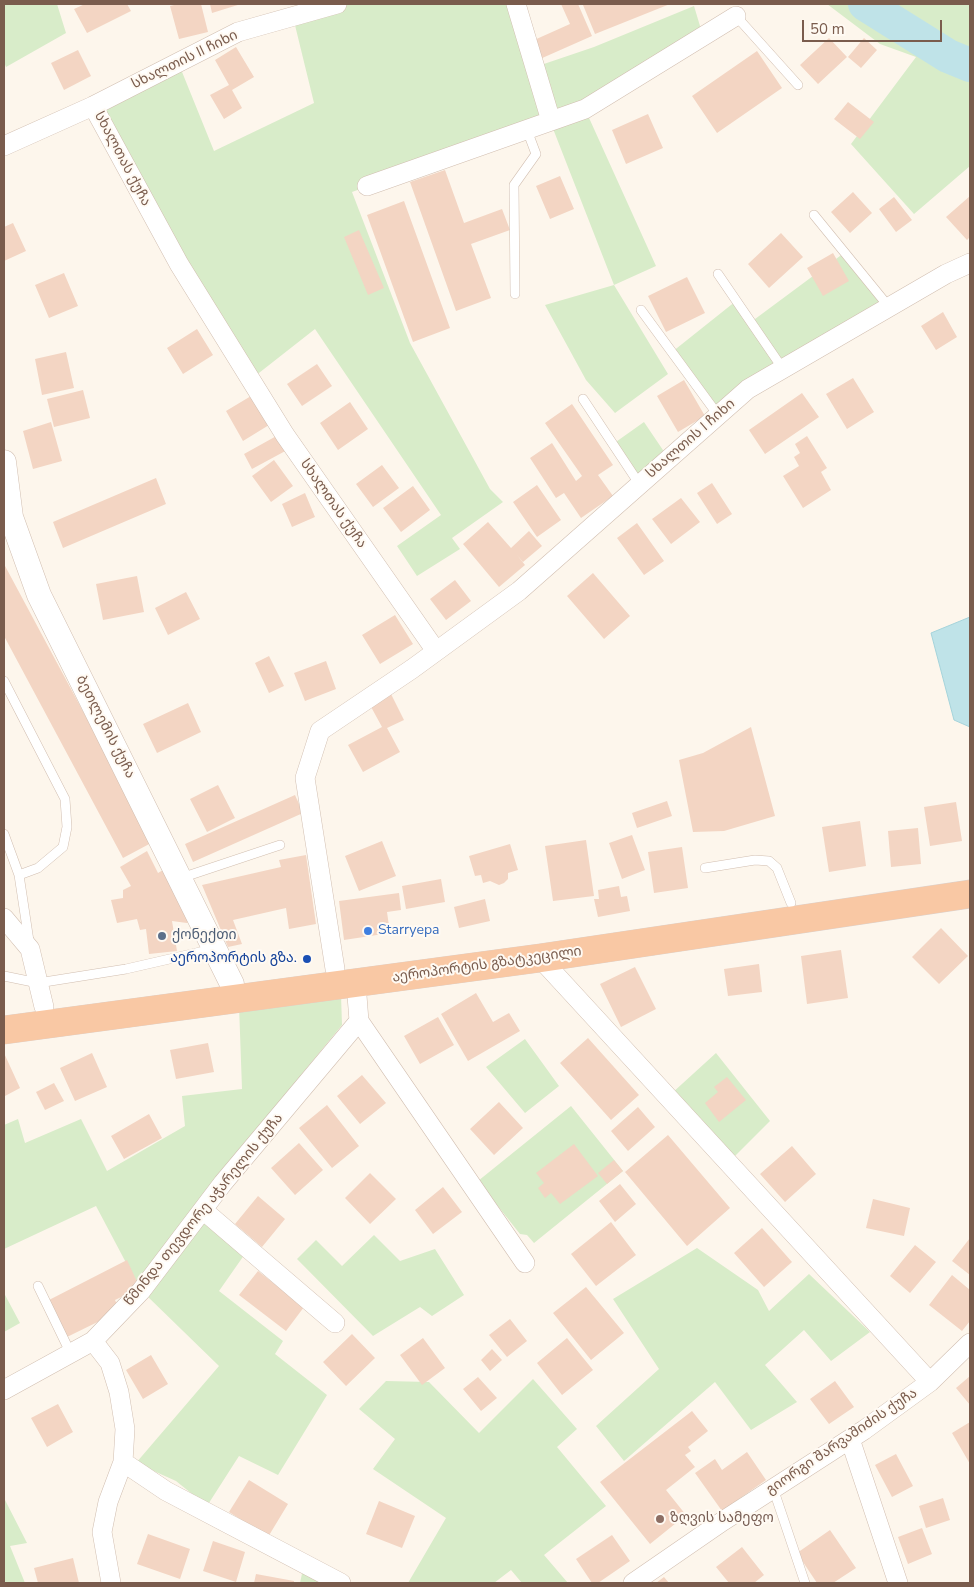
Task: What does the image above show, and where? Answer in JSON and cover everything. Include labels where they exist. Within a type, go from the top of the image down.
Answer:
[{"type":"highway","name":"აეროპორტის გზატკეცილი","points":[[4,1030],[345,976],[540,942],[970,877]]},
{"type":"highway","name":"აეროპორტის გზატკეცილი","points":[[4,1013],[41,995],[345,976],[540,958],[970,894]]},
{"type":"street","name":"სხალთის II ჩიხი","points":[[93,106],[238,32],[334,4]]},
{"type":"street","points":[[516,4],[550,121]]},
{"type":"street","points":[[366,186],[585,109],[736,16]]},
{"type":"street","name":"სხალთას ქუჩა","points":[[4,146],[93,106],[178,264],[285,435],[436,651]]},
{"type":"street","name":"სხალთის I ჩიხი","points":[[436,651],[519,591],[748,389],[889,307],[970,263]]},
{"type":"street","name":"ბეთლემის ქუჩა","points":[[4,462],[11,517],[39,595],[216,948],[232,984]]},
{"type":"street","points":[[436,651],[320,731],[305,778],[345,976],[359,1021],[525,1263]]},
{"type":"street","points":[[4,918],[30,949],[41,995]]},
{"type":"street","points":[[540,958],[930,1382]]},
{"type":"street","name":"წმინდა თევდორე აჭარელის ქუჩა","points":[[4,1390],[93,1341],[141,1291],[203,1210],[359,1021]]},
{"type":"street","points":[[203,1210],[335,1323]]},
{"type":"street","points":[[93,1341],[110,1362],[120,1392],[125,1429],[123,1462],[108,1502],[102,1532],[111,1583]]},
{"type":"street","name":"გიორგი შარვაშიძის ქუჩა","points":[[633,1583],[773,1488],[850,1439],[930,1382],[970,1343]]},
{"type":"street","points":[[850,1439],[898,1583]]},
{"type":"street","points":[[123,1462],[166,1491],[341,1583]]},
{"type":"lane","points":[[736,16],[798,85]]},
{"type":"lane","points":[[515,294],[514,185],[536,154],[526,130]]},
{"type":"lane","points":[[814,215],[889,307]]},
{"type":"lane","points":[[718,274],[783,369]]},
{"type":"lane","points":[[641,310],[718,415]]},
{"type":"lane","points":[[583,399],[640,485]]},
{"type":"lane","points":[[4,681],[65,800],[68,827],[63,847],[38,868],[19,875]]},
{"type":"lane","points":[[4,834],[19,875],[30,949]]},
{"type":"lane","points":[[181,879],[280,845]]},
{"type":"lane","points":[[705,868],[755,860],[769,861],[777,868],[791,903]]},
{"type":"lane","points":[[4,976],[41,995],[126,969],[216,948]]},
{"type":"lane","points":[[38,1286],[71,1354]]},
{"type":"lane","points":[[773,1488],[806,1583]]},
{"type":"green space","points":[[4,4],[57,4],[66,33],[6,67],[4,62]]},
{"type":"green space","points":[[337,4],[516,4],[535,67],[594,47],[694,6],[703,36],[585,109],[656,266],[614,285],[550,121],[352,192],[410,343],[490,489],[503,502],[452,538],[460,549],[417,576],[397,546],[441,515],[315,329],[250,380],[93,106],[178,62],[214,151],[314,103],[293,17]]},
{"type":"green space","points":[[827,4],[970,4],[970,166],[914,214],[851,144],[916,57],[880,44]]},
{"type":"green space","points":[[844,253],[889,307],[718,415],[672,352],[736,301],[751,322]]},
{"type":"green space","points":[[614,285],[668,374],[615,413],[586,380],[545,305]]},
{"type":"green space","points":[[644,422],[669,459],[640,485],[613,444]]},
{"type":"green space","points":[[341,995],[342,1025],[301,1075],[305,1085],[141,1291],[96,1206],[4,1249],[4,1125],[18,1119],[25,1143],[81,1119],[107,1171],[185,1126],[182,1096],[242,1089],[239,1005]]},
{"type":"green space","points":[[525,1039],[559,1086],[525,1113],[486,1067]]},
{"type":"green space","points":[[716,1053],[770,1121],[732,1159],[671,1094]]},
{"type":"green space","points":[[571,1106],[623,1171],[534,1243],[527,1235],[520,1234],[478,1181]]},
{"type":"green space","points":[[207,1220],[247,1251],[219,1291],[283,1341],[275,1354],[327,1395],[278,1475],[239,1456],[207,1506],[176,1481],[136,1463],[219,1366],[146,1295]]},
{"type":"green space","points":[[374,1235],[400,1261],[435,1249],[464,1295],[432,1316],[420,1307],[373,1336],[297,1259],[316,1240],[342,1266]]},
{"type":"green space","points":[[697,1248],[758,1290],[769,1311],[809,1274],[870,1332],[831,1361],[804,1330],[765,1365],[797,1402],[751,1430],[715,1382],[624,1461],[596,1426],[659,1369],[613,1299]]},
{"type":"green space","points":[[4,1293],[20,1323],[4,1332]]},
{"type":"green space","points":[[533,1379],[577,1429],[557,1447],[606,1506],[544,1555],[568,1583],[522,1583],[511,1570],[494,1583],[408,1583],[446,1518],[373,1469],[395,1439],[359,1409],[386,1381],[429,1382],[479,1433]]},
{"type":"green space","points":[[4,1498],[27,1543],[10,1546],[25,1583],[4,1583]]},
{"type":"green space","points":[[303,1569],[329,1583],[300,1583]]},
{"type":"water","points":[[970,617],[970,727],[954,720],[931,633]]},
{"type":"building","points":[[85,4],[127,4],[131,11],[87,33],[74,9]]},
{"type":"building","points":[[201,4],[208,32],[179,39],[170,6]]},
{"type":"building","points":[[210,4],[241,4],[212,13]]},
{"type":"building","points":[[561,4],[578,4],[592,36],[540,59],[532,41],[570,24]]},
{"type":"building","points":[[670,4],[595,34],[583,5]]},
{"type":"building","points":[[829,38],[847,57],[818,84],[800,65]]},
{"type":"building","points":[[864,38],[877,50],[861,68],[848,57]]},
{"type":"building","points":[[236,47],[254,77],[232,90],[242,108],[224,119],[210,95],[229,85],[215,60]]},
{"type":"building","points":[[78,50],[91,76],[64,90],[51,63]]},
{"type":"building","points":[[757,51],[782,88],[717,133],[692,96]]},
{"type":"building","points":[[848,102],[874,122],[860,139],[834,119]]},
{"type":"building","points":[[648,114],[663,148],[626,164],[612,130]]},
{"type":"building","points":[[445,170],[464,223],[502,209],[510,230],[471,244],[491,298],[456,311],[410,182]]},
{"type":"building","points":[[560,176],[574,209],[550,219],[536,186]]},
{"type":"building","points":[[853,192],[872,213],[850,233],[831,212]]},
{"type":"building","points":[[970,196],[970,237],[967,240],[946,217]]},
{"type":"building","points":[[894,197],[912,220],[896,232],[879,209]]},
{"type":"building","points":[[404,201],[450,328],[413,342],[367,215]]},
{"type":"building","points":[[13,223],[26,251],[4,261],[4,227]]},
{"type":"building","points":[[359,230],[384,288],[368,295],[344,237]]},
{"type":"building","points":[[781,233],[803,257],[769,288],[748,264]]},
{"type":"building","points":[[833,253],[849,281],[823,296],[807,268]]},
{"type":"building","points":[[64,273],[78,306],[49,318],[35,285]]},
{"type":"building","points":[[687,277],[705,313],[666,332],[648,296]]},
{"type":"building","points":[[943,312],[957,337],[936,350],[921,326]]},
{"type":"building","points":[[197,329],[213,355],[183,374],[167,348]]},
{"type":"building","points":[[66,352],[74,388],[42,395],[35,359]]},
{"type":"building","points":[[317,364],[332,386],[302,406],[287,384]]},
{"type":"building","points":[[853,378],[874,412],[847,429],[826,394]]},
{"type":"building","points":[[684,380],[705,416],[678,432],[657,396]]},
{"type":"building","points":[[83,390],[90,418],[54,427],[47,399]]},
{"type":"building","points":[[802,393],[819,417],[765,454],[749,430]]},
{"type":"building","points":[[251,396],[269,425],[243,441],[226,411]]},
{"type":"building","points":[[350,402],[368,429],[338,450],[320,423]]},
{"type":"building","points":[[572,404],[613,465],[598,475],[613,496],[581,518],[564,493],[556,498],[530,458],[552,443],[576,481],[582,476],[545,423]]},
{"type":"building","points":[[51,422],[62,461],[33,469],[23,431]]},
{"type":"building","points":[[280,434],[289,449],[252,469],[244,454]]},
{"type":"building","points":[[807,436],[827,468],[821,472],[831,490],[803,508],[783,476],[799,466],[794,457],[800,453],[795,444]]},
{"type":"building","points":[[274,460],[293,486],[271,502],[252,476]]},
{"type":"building","points":[[382,465],[399,488],[373,507],[356,484]]},
{"type":"building","points":[[156,478],[166,504],[63,548],[53,522]]},
{"type":"building","points":[[712,483],[732,514],[717,524],[697,493]]},
{"type":"building","points":[[537,485],[561,520],[537,537],[513,502]]},
{"type":"building","points":[[413,486],[430,510],[401,532],[383,508]]},
{"type":"building","points":[[305,493],[315,517],[292,527],[282,504]]},
{"type":"building","points":[[681,498],[700,522],[671,544],[652,519]]},
{"type":"building","points":[[488,522],[511,548],[529,531],[542,546],[523,562],[517,555],[525,565],[499,587],[463,544]]},
{"type":"building","points":[[637,523],[664,561],[644,575],[617,538]]},
{"type":"building","points":[[4,564],[153,842],[123,858],[4,636]]},
{"type":"building","points":[[593,573],[630,616],[604,639],[567,596]]},
{"type":"building","points":[[137,576],[144,612],[103,620],[96,584]]},
{"type":"building","points":[[455,580],[471,601],[446,620],[430,599]]},
{"type":"building","points":[[186,592],[200,619],[168,635],[155,608]]},
{"type":"building","points":[[395,615],[413,644],[380,664],[362,635]]},
{"type":"building","points":[[269,656],[284,686],[269,693],[255,663]]},
{"type":"building","points":[[326,661],[336,689],[305,701],[294,673]]},
{"type":"building","points":[[391,694],[404,720],[387,728],[400,752],[363,772],[348,745],[382,727],[370,705]]},
{"type":"building","points":[[188,703],[201,732],[157,753],[143,724]]},
{"type":"building","points":[[751,727],[775,816],[724,831],[693,832],[679,760],[703,753]]},
{"type":"building","points":[[218,785],[235,818],[207,832],[190,799]]},
{"type":"building","points":[[295,795],[303,813],[193,862],[185,844]]},
{"type":"building","points":[[667,801],[672,816],[637,828],[632,813]]},
{"type":"building","points":[[956,802],[962,841],[930,846],[924,807]]},
{"type":"building","points":[[860,821],[866,866],[829,872],[822,827]]},
{"type":"building","points":[[918,828],[921,864],[891,867],[888,831]]},
{"type":"building","points":[[632,835],[645,870],[622,879],[609,843]]},
{"type":"building","points":[[586,840],[594,896],[553,901],[545,846]]},
{"type":"building","points":[[382,841],[396,876],[359,891],[345,856]]},
{"type":"building","points":[[510,844],[518,870],[508,873],[508,879],[499,885],[490,881],[483,883],[481,875],[475,876],[469,856]]},
{"type":"building","points":[[682,847],[688,888],[654,893],[648,852]]},
{"type":"building","points":[[147,851],[158,873],[163,870],[191,919],[187,923],[172,921],[177,951],[149,954],[146,929],[140,930],[137,919],[117,923],[111,900],[123,898],[123,890],[131,886],[120,867]]},
{"type":"building","points":[[306,855],[316,924],[289,929],[286,908],[233,920],[242,944],[228,947],[202,885],[281,867],[279,860]]},
{"type":"building","points":[[441,879],[445,902],[406,909],[402,886]]},
{"type":"building","points":[[619,886],[621,897],[627,896],[630,911],[598,917],[594,899],[599,899],[598,890]]},
{"type":"building","points":[[399,893],[401,910],[387,912],[390,933],[344,940],[339,901]]},
{"type":"building","points":[[485,899],[490,921],[459,928],[454,907]]},
{"type":"building","points":[[941,928],[968,956],[939,984],[912,957]]},
{"type":"building","points":[[841,950],[848,998],[807,1004],[801,956]]},
{"type":"building","points":[[759,964],[762,992],[728,996],[724,969]]},
{"type":"building","points":[[635,967],[656,1009],[621,1027],[600,984]]},
{"type":"building","points":[[476,993],[493,1022],[509,1013],[520,1031],[468,1061],[441,1014]]},
{"type":"building","points":[[438,1017],[454,1045],[420,1064],[404,1036]]},
{"type":"building","points":[[588,1038],[639,1095],[611,1120],[560,1063]]},
{"type":"building","points":[[208,1043],[214,1072],[176,1079],[170,1050]]},
{"type":"building","points":[[4,1053],[20,1088],[5,1096],[4,1094]]},
{"type":"building","points":[[92,1053],[107,1087],[75,1101],[60,1068]]},
{"type":"building","points":[[362,1075],[386,1103],[360,1124],[337,1096]]},
{"type":"building","points":[[727,1077],[746,1100],[719,1122],[705,1103],[718,1092],[714,1087]]},
{"type":"building","points":[[54,1083],[64,1101],[45,1110],[36,1092]]},
{"type":"building","points":[[499,1102],[523,1128],[494,1155],[470,1129]]},
{"type":"building","points":[[327,1105],[359,1146],[332,1168],[299,1128]]},
{"type":"building","points":[[638,1107],[655,1127],[628,1151],[611,1131]]},
{"type":"building","points":[[149,1114],[162,1138],[124,1159],[111,1136]]},
{"type":"building","points":[[668,1135],[730,1208],[687,1246],[625,1172]]},
{"type":"building","points":[[299,1143],[323,1170],[295,1195],[271,1168]]},
{"type":"building","points":[[574,1144],[598,1176],[560,1204],[551,1193],[545,1198],[538,1188],[544,1183],[536,1173]]},
{"type":"building","points":[[792,1146],[816,1174],[785,1202],[760,1174]]},
{"type":"building","points":[[614,1160],[623,1171],[607,1184],[598,1173]]},
{"type":"building","points":[[370,1173],[396,1199],[370,1224],[345,1198]]},
{"type":"building","points":[[620,1184],[636,1204],[615,1222],[599,1201]]},
{"type":"building","points":[[443,1187],[462,1212],[433,1234],[415,1210]]},
{"type":"building","points":[[258,1196],[285,1219],[262,1247],[235,1224]]},
{"type":"building","points":[[873,1199],[910,1208],[904,1236],[866,1228]]},
{"type":"building","points":[[611,1222],[636,1255],[596,1286],[571,1254]]},
{"type":"building","points":[[762,1228],[792,1262],[764,1287],[734,1253]]},
{"type":"building","points":[[970,1238],[970,1275],[952,1261]]},
{"type":"building","points":[[915,1245],[936,1262],[910,1293],[890,1276]]},
{"type":"building","points":[[127,1260],[140,1288],[115,1300],[120,1311],[67,1337],[49,1300]]},
{"type":"building","points":[[258,1271],[304,1307],[286,1331],[239,1295]]},
{"type":"building","points":[[952,1275],[970,1290],[970,1321],[962,1331],[929,1305]]},
{"type":"building","points":[[586,1287],[624,1333],[591,1360],[553,1313]]},
{"type":"building","points":[[510,1319],[527,1341],[507,1357],[489,1335]]},
{"type":"building","points":[[352,1334],[375,1358],[346,1386],[323,1362]]},
{"type":"building","points":[[423,1338],[445,1368],[422,1385],[400,1355]]},
{"type":"building","points":[[567,1338],[593,1370],[562,1395],[537,1363]]},
{"type":"building","points":[[492,1349],[502,1360],[490,1371],[481,1360]]},
{"type":"building","points":[[151,1355],[168,1384],[143,1399],[126,1370]]},
{"type":"building","points":[[970,1376],[970,1405],[956,1388]]},
{"type":"building","points":[[478,1377],[497,1398],[481,1411],[463,1389]]},
{"type":"building","points":[[835,1381],[854,1407],[829,1424],[810,1399]]},
{"type":"building","points":[[58,1404],[73,1432],[47,1447],[31,1418]]},
{"type":"building","points":[[692,1411],[708,1431],[688,1447],[691,1451],[685,1455],[695,1467],[666,1490],[686,1515],[650,1544],[600,1482]]},
{"type":"building","points":[[970,1422],[970,1464],[952,1433]]},
{"type":"building","points":[[747,1452],[766,1480],[722,1511],[695,1473],[715,1459],[722,1470]]},
{"type":"building","points":[[896,1454],[913,1486],[892,1497],[875,1465]]},
{"type":"building","points":[[249,1480],[288,1504],[268,1537],[229,1512]]},
{"type":"building","points":[[943,1498],[950,1520],[926,1528],[919,1506]]},
{"type":"building","points":[[379,1501],[415,1516],[402,1548],[366,1534]]},
{"type":"building","points":[[922,1528],[932,1554],[908,1564],[898,1537]]},
{"type":"building","points":[[830,1530],[856,1568],[833,1583],[817,1583],[797,1553]]},
{"type":"building","points":[[148,1534],[190,1549],[180,1579],[137,1564]]},
{"type":"building","points":[[612,1535],[630,1561],[598,1583],[592,1583],[576,1559]]},
{"type":"building","points":[[213,1541],[245,1552],[236,1582],[203,1571]]},
{"type":"building","points":[[742,1547],[764,1575],[754,1583],[729,1583],[716,1567]]},
{"type":"building","points":[[73,1558],[79,1583],[38,1583],[34,1568]]},
{"type":"building","points":[[256,1574],[294,1581],[294,1583],[254,1583]]},
{"type":"building","points":[[664,1577],[669,1583],[656,1583]]},
{"type":"waterway","points":[[865,4],[948,56],[970,65]]},
{"type":"place","name":"Starryepa","points":[[368,931]]},
{"type":"place","name":"ქონექთი","points":[[162,936]]},
{"type":"place","name":"აეროპორტის გზა.","points":[[307,959]]},
{"type":"place","name":"ზღვის სამეფო","points":[[660,1519]]}]
